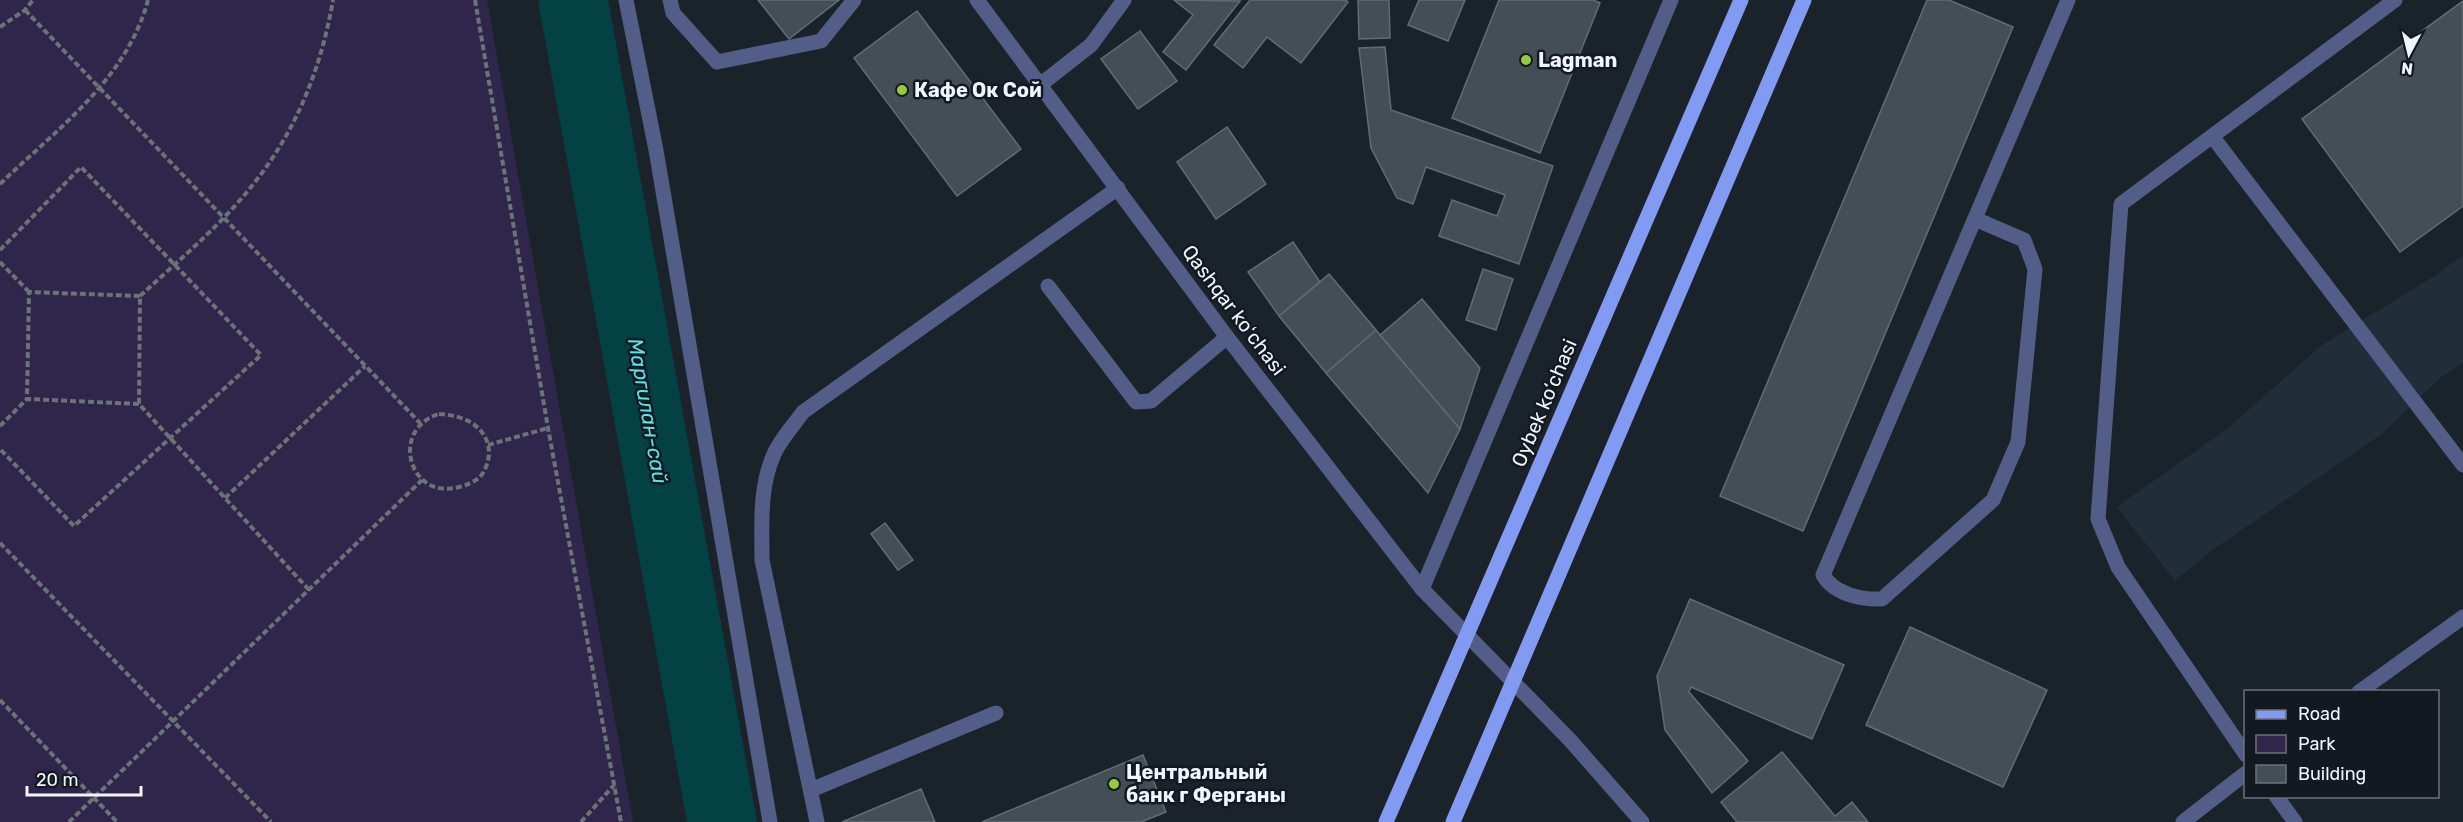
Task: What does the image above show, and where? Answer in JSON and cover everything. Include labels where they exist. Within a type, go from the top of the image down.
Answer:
[{"type":"main road","name":"Oybek ko‘chasi","points":[[1386,822],[1741,0]]},
{"type":"main road","points":[[1453,822],[1804,0]]},
{"type":"street","points":[[626,0],[656,150],[770,822]]},
{"type":"street","points":[[670,0],[673,13],[717,62],[821,41],[854,0]]},
{"type":"street","name":"Qashqar koʻchasi","points":[[977,0],[1227,337],[1422,589],[1515,681],[1642,822]]},
{"type":"street","points":[[1040,85],[1091,45],[1125,0]]},
{"type":"street","points":[[1422,589],[1671,0]]},
{"type":"street","points":[[1975,219],[2024,240],[2035,269],[2018,442],[1993,500],[1882,599],[1865,600],[1830,586],[1823,575],[2068,0]]},
{"type":"street","points":[[2244,752],[2118,567],[2098,519],[2121,204],[2395,0]]},
{"type":"street","points":[[2212,136],[2463,465]]},
{"type":"street","points":[[817,822],[762,560],[761,516],[764,481],[775,452],[803,412],[1118,188]]},
{"type":"street","points":[[1048,286],[1136,402],[1151,401],[1227,337]]},
{"type":"street","points":[[2362,690],[2463,618]]},
{"type":"street","points":[[811,790],[996,712]]},
{"type":"street","points":[[2183,822],[2244,775]]},
{"type":"street","points":[[2277,798],[2295,822]]},
{"type":"path","points":[[0,27],[25,10],[33,0]]},
{"type":"path","points":[[0,184],[117,68],[142,22],[148,0]]},
{"type":"path","points":[[0,262],[29,292],[140,296],[223,219],[277,152],[314,76],[327,36],[333,0]]},
{"type":"path","points":[[475,0],[548,428],[621,822]]},
{"type":"path","points":[[25,10],[420,423]]},
{"type":"path","points":[[0,250],[81,167],[261,355],[74,526],[0,449]]},
{"type":"path","points":[[0,426],[27,399],[29,292]]},
{"type":"path","points":[[140,296],[139,404],[309,590]]},
{"type":"path","points":[[225,498],[365,366]]},
{"type":"path","points":[[27,399],[139,404]]},
{"type":"path","points":[[439,414],[450,414],[470,421],[485,435],[488,445],[486,467],[480,477],[470,484],[449,490],[439,489],[422,480],[415,471],[410,446],[413,433],[420,423],[439,414]]},
{"type":"path","points":[[488,445],[548,428]]},
{"type":"path","points":[[69,822],[422,480]]},
{"type":"path","points":[[0,543],[271,822]]},
{"type":"path","points":[[0,700],[117,822]]},
{"type":"path","points":[[581,822],[614,785]]},
{"type":"shaded area","points":[[2463,255],[2463,363],[2440,378],[2382,434],[2211,551],[2175,581],[2117,507],[2228,428],[2322,345],[2433,277]]},
{"type":"green space","points":[[0,0],[487,0],[633,822],[0,822]]},
{"type":"building","points":[[758,0],[839,0],[789,39]]},
{"type":"building","points":[[1174,0],[1240,1],[1186,70],[1163,52],[1193,15]]},
{"type":"building","points":[[1250,0],[1345,0],[1348,2],[1301,63],[1267,37],[1243,68],[1214,45]]},
{"type":"building","points":[[1358,0],[1389,0],[1390,38],[1359,39]]},
{"type":"building","points":[[1419,0],[1465,0],[1448,41],[1408,25]]},
{"type":"building","name":"Lagman","points":[[1499,0],[1593,0],[1600,3],[1540,153],[1452,118]]},
{"type":"building","points":[[1927,0],[1949,0],[2013,27],[1803,531],[1720,496]]},
{"type":"building","points":[[2463,1],[2463,206],[2400,252],[2302,119]]},
{"type":"building","points":[[917,11],[1021,149],[957,196],[854,58]]},
{"type":"building","points":[[1140,31],[1177,81],[1138,109],[1101,59]]},
{"type":"building","points":[[1385,47],[1391,110],[1553,166],[1519,264],[1439,236],[1452,200],[1497,216],[1505,195],[1426,167],[1413,204],[1397,198],[1371,148],[1359,48]]},
{"type":"building","points":[[1227,127],[1266,184],[1216,219],[1177,162]]},
{"type":"building","points":[[1293,242],[1320,282],[1279,316],[1248,272]]},
{"type":"building","points":[[1483,269],[1513,279],[1496,330],[1466,320]]},
{"type":"building","points":[[1329,274],[1376,330],[1326,373],[1279,316]]},
{"type":"building","points":[[1422,299],[1480,368],[1460,429],[1380,335]]},
{"type":"building","points":[[1376,330],[1460,429],[1428,493],[1326,373]]},
{"type":"building","points":[[885,523],[913,560],[898,570],[871,534]]},
{"type":"building","points":[[1690,599],[1844,665],[1812,739],[1691,687],[1689,692],[1748,761],[1712,793],[1665,730],[1657,676]]},
{"type":"building","points":[[1910,627],[2047,690],[2003,787],[1866,725]]},
{"type":"building","points":[[1782,752],[1835,816],[1852,802],[1868,822],[1737,822],[1721,802]]},
{"type":"building","name":"Центральный банк г Ферганы","points":[[1143,755],[1166,812],[1141,822],[982,822]]},
{"type":"building","points":[[921,789],[935,822],[842,822]]},
{"type":"waterway","name":"Маргилан-сай","points":[[573,0],[722,822]]},
{"type":"place","name":"Lagman","points":[[1526,60]]},
{"type":"place","name":"Кафе Ок Сой","points":[[902,90]]},
{"type":"place","name":"Центральный банк г Ферганы","points":[[1114,784]]}]
